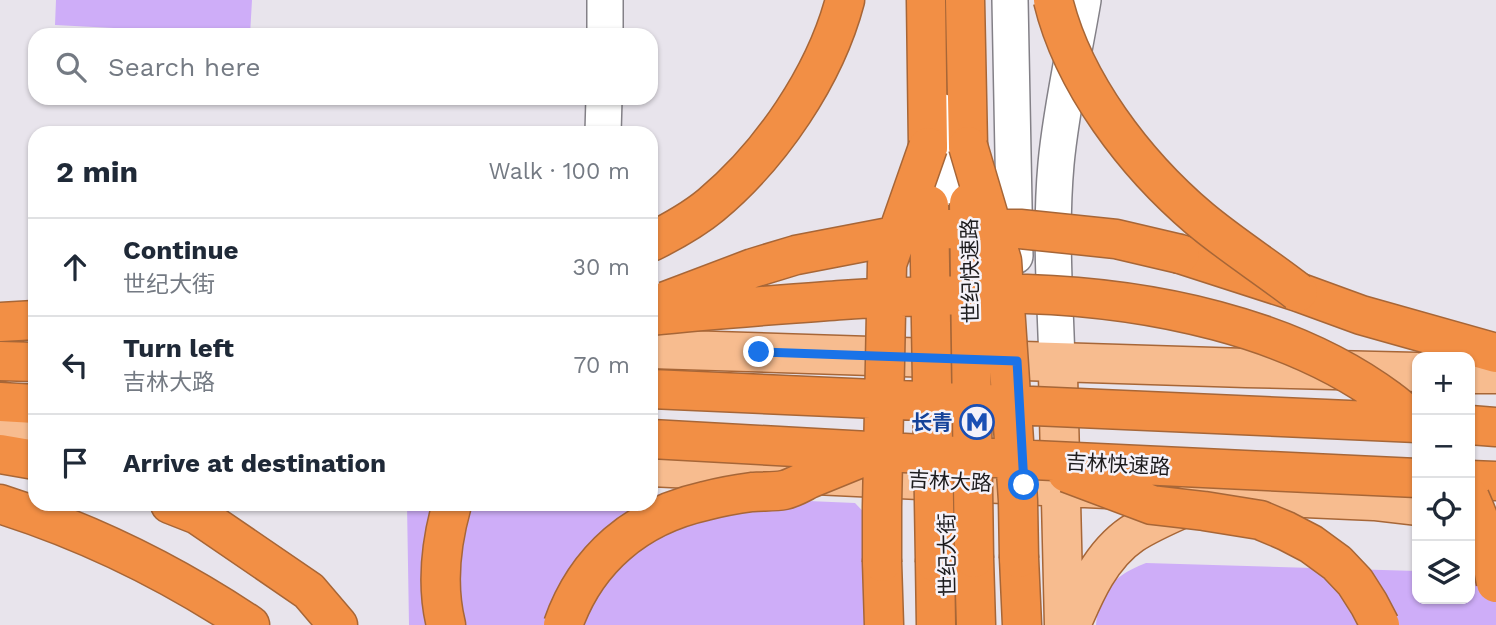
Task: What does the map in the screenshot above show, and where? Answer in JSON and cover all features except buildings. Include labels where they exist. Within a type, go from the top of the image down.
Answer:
[{"type":"highway","points":[[658,238],[710,206],[771,141],[808,88],[823,61],[845,0]]},
{"type":"highway","name":"世纪快速路","points":[[926,0],[936,625]]},
{"type":"highway","name":"世纪快速路","points":[[965,0],[976,625]]},
{"type":"highway","points":[[1053,0],[1073,54],[1096,100],[1151,172],[1200,219],[1298,292]]},
{"type":"highway","points":[[968,146],[1002,261],[1018,501],[1023,625]]},
{"type":"highway","points":[[884,625],[882,507],[887,264],[928,147]]},
{"type":"highway","points":[[658,305],[716,281],[796,255],[921,231],[1020,229],[1116,239],[1180,254],[1361,315],[1496,353]]},
{"type":"highway","points":[[658,315],[735,307],[891,297],[1027,294],[1116,302],[1199,316],[1276,339],[1356,377],[1412,420]]},
{"type":"highway","points":[[0,323],[28,323]]},
{"type":"highway","points":[[0,361],[28,362]]},
{"type":"highway","points":[[658,390],[1412,424]]},
{"type":"highway","points":[[0,402],[28,404]]},
{"type":"highway","points":[[1475,425],[1496,426]]},
{"type":"highway","name":"吉林快速路","points":[[658,439],[876,451],[1039,477],[1412,478]]},
{"type":"highway","points":[[563,625],[574,597],[598,562],[624,538],[652,520],[703,501],[753,492],[784,490],[876,451]]},
{"type":"highway","points":[[0,454],[28,459]]},
{"type":"highway","points":[[1039,477],[1152,505],[1260,520],[1286,531],[1311,544],[1355,582],[1380,625]]},
{"type":"highway","points":[[1475,480],[1496,481]]},
{"type":"highway","points":[[0,503],[159,569],[250,625]]},
{"type":"highway","points":[[1475,509],[1485,531],[1496,583]]},
{"type":"highway","points":[[188,511],[198,515],[309,591],[338,625]]},
{"type":"highway","points":[[446,625],[441,583],[445,529],[450,511]]},
{"type":"main road","points":[[658,349],[1412,372]]},
{"type":"main road","name":"世纪大街","points":[[948,358],[948,625]]},
{"type":"main road","points":[[1017,361],[1064,625]]},
{"type":"main road","points":[[1023,625],[1039,477],[1057,362]]},
{"type":"main road","points":[[1475,374],[1496,374]]},
{"type":"main road","points":[[0,433],[28,435]]},
{"type":"main road","name":"吉林大路","points":[[658,467],[946,481],[1039,477],[1215,494],[1374,501],[1412,505]]},
{"type":"main road","points":[[1070,625],[1091,583],[1120,544],[1149,524],[1215,494]]},
{"type":"main road","points":[[1475,513],[1496,515]]},
{"type":"street","points":[[605,0],[605,28]]},
{"type":"street","points":[[941,0],[948,358]]},
{"type":"street","points":[[1010,0],[1017,361]]},
{"type":"street","points":[[1057,362],[1053,214],[1056,162],[1083,0]]},
{"type":"street","points":[[603,126],[604,105]]},
{"type":"shaded area","points":[[56,0],[252,0],[250,28],[114,28],[55,25]]},
{"type":"shaded area","points":[[658,494],[855,503],[877,526],[879,625],[409,625],[407,511],[658,511]]},
{"type":"shaded area","points":[[1146,563],[1412,571],[1412,604],[1475,604],[1475,573],[1496,573],[1496,625],[1096,625],[1103,595],[1125,573]]},
{"type":"place","name":"长青","points":[[977,422]]},
{"type":"route","points":[[759,352],[1017,361],[1024,485]]}]
